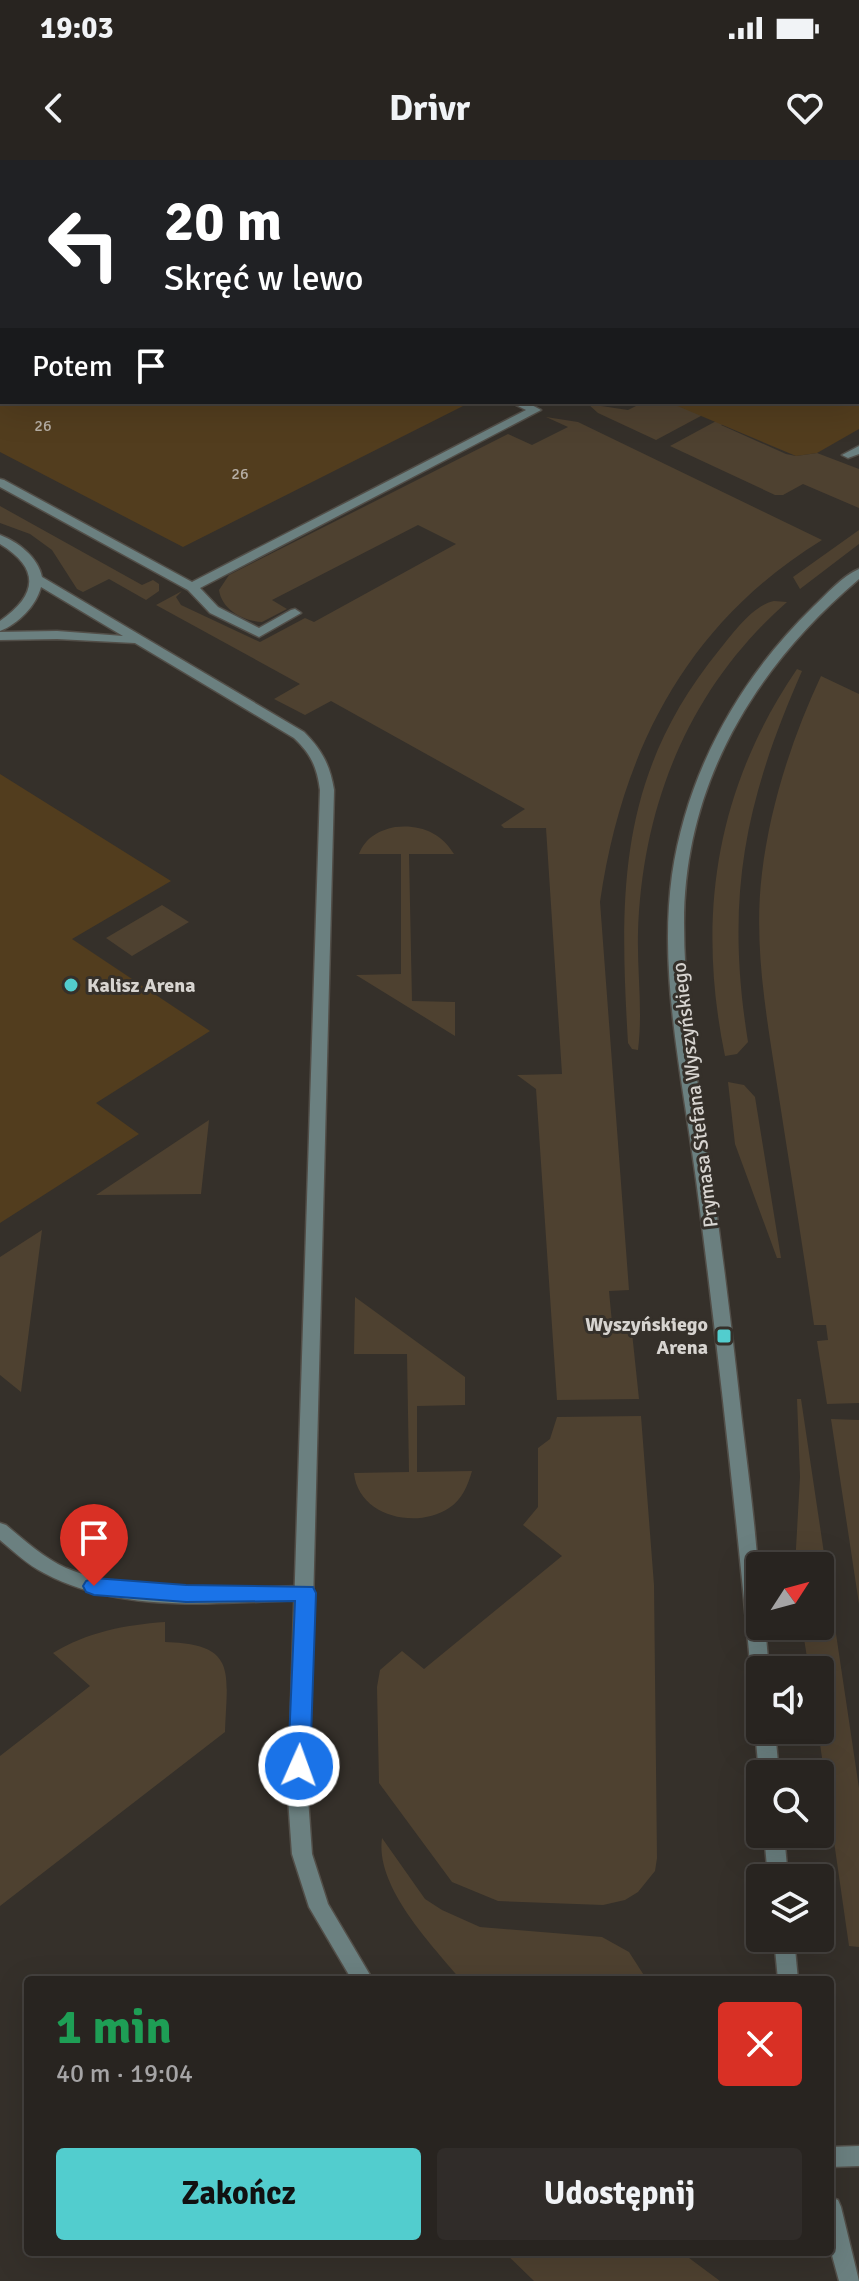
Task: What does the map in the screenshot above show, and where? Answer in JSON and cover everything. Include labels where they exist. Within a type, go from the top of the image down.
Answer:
[{"type":"street","points":[[192,587],[535,410],[521,404]]},
{"type":"street","points":[[0,482],[192,587],[214,610],[259,633],[295,613]]},
{"type":"street","points":[[0,539],[21,550],[33,564],[38,580],[34,596],[22,612],[0,627]]},
{"type":"street","name":"Prymasa Stefana Wyszyńskiego","points":[[758,1656],[724,1336],[680,994],[677,927],[680,877],[685,837],[705,773],[741,700],[794,631],[859,573]]},
{"type":"street","points":[[38,580],[278,720],[314,750],[324,769],[327,790],[298,1798],[302,1854],[319,1907],[361,1976]]},
{"type":"street","points":[[0,636],[99,636],[138,641]]},
{"type":"street","points":[[0,1530],[58,1573],[94,1586],[186,1594],[305,1593]]},
{"type":"street","points":[[785,1952],[788,1976]]},
{"type":"street","points":[[834,2157],[859,2156]]},
{"type":"street","points":[[834,2222],[850,2281]]},
{"type":"shaded area","points":[[588,404],[628,410],[640,404],[723,404],[656,440],[598,413]]},
{"type":"shaded area","points":[[744,406],[721,425],[786,454],[817,453],[859,469],[859,508],[803,484],[783,495],[775,495],[670,446]]},
{"type":"shaded area","points":[[546,417],[578,422],[822,540],[775,573],[733,610],[698,651],[669,695],[644,743],[610,846],[600,902],[629,1290],[609,1291],[612,1323],[631,1323],[639,1399],[557,1400],[536,1089],[517,1075],[562,1074],[546,828],[504,828],[501,825],[525,809],[331,701],[305,715],[274,699],[300,684],[156,605],[182,591],[176,597],[181,605],[260,642],[305,618],[314,622],[456,544],[418,525],[272,600],[287,609],[262,622],[234,613],[224,603],[219,590],[229,575],[508,434],[532,445],[568,427]]},
{"type":"shaded area","points":[[0,506],[142,585],[153,580],[159,584],[159,591],[146,600],[109,579],[83,592],[77,589],[52,550],[30,534],[0,523]]},
{"type":"shaded area","points":[[859,530],[859,544],[800,589],[793,577]]},
{"type":"shaded area","points":[[774,601],[787,602],[723,672],[677,752],[661,795],[649,839],[642,886],[638,933],[639,1035],[638,1050],[632,1049],[628,1043],[625,988],[626,884],[632,836],[644,789],[661,742],[686,696],[744,620]]},
{"type":"shaded area","points":[[797,669],[802,671],[766,764],[753,808],[745,852],[739,942],[748,1042],[737,1054],[725,1056],[716,1004],[713,953],[714,903],[720,855],[731,807],[748,760],[769,714]]},
{"type":"shaded area","points":[[821,676],[859,694],[859,1403],[827,1404],[817,1341],[828,1340],[826,1325],[814,1325],[766,1010],[759,928],[762,873],[777,798],[792,748]]},
{"type":"shaded area","points":[[395,827],[429,831],[443,840],[454,854],[409,854],[412,1001],[455,1002],[455,1036],[356,975],[401,974],[401,854],[359,854],[373,836]]},
{"type":"shaded area","points":[[162,905],[189,922],[132,956],[106,938]]},
{"type":"shaded area","points":[[728,1082],[744,1085],[755,1097],[781,1258],[777,1258],[735,1144]]},
{"type":"shaded area","points":[[209,1120],[201,1194],[96,1195]]},
{"type":"shaded area","points":[[42,1230],[21,1392],[0,1375],[0,1257]]},
{"type":"shaded area","points":[[355,1297],[465,1377],[465,1405],[417,1406],[417,1472],[472,1471],[458,1501],[436,1515],[405,1518],[391,1515],[366,1500],[358,1488],[354,1473],[409,1472],[407,1354],[354,1354]]},
{"type":"shaded area","points":[[797,1399],[801,1399],[824,1552],[796,1552],[800,1477]]},
{"type":"shaded area","points":[[641,1416],[654,1585],[655,1871],[638,1892],[625,1900],[603,1905],[498,1901],[452,1882],[379,1783],[377,1687],[380,1670],[402,1651],[424,1669],[562,1556],[523,1525],[538,1507],[538,1448],[550,1439],[557,1417]]},
{"type":"shaded area","points":[[831,1419],[859,1420],[859,1604]]},
{"type":"shaded area","points":[[834,1620],[859,1788],[859,1947],[849,1946],[834,1841],[834,1760],[822,1760],[820,1744],[834,1744],[834,1656],[807,1656],[804,1640],[834,1640]]},
{"type":"shaded area","points":[[165,1622],[165,1642],[205,1648],[217,1656],[223,1665],[227,1693],[225,1732],[0,1906],[0,1756],[90,1686],[53,1653],[107,1631]]},
{"type":"shaded area","points":[[382,1838],[425,1899],[442,1910],[480,1927],[602,1937],[629,1952],[644,1976],[458,1976],[408,1914],[387,1876],[382,1857]]},
{"type":"shaded area","points":[[508,2256],[686,2256],[720,2281],[534,2281]]},
{"type":"building","points":[[0,404],[467,404],[183,547],[0,452]]},
{"type":"building","points":[[673,404],[859,404],[859,429],[817,453],[796,456]]},
{"type":"building","name":"Kalisz Arena","points":[[0,774],[171,881],[72,939],[210,1031],[96,1103],[139,1134],[0,1223]]},
{"type":"place","name":"Kalisz Arena","points":[[71,985]]},
{"type":"place","name":"Wyszyńskiego Arena","points":[[724,1336]]},
{"type":"route","points":[[94,1586],[186,1594],[305,1593],[299,1766]]}]
